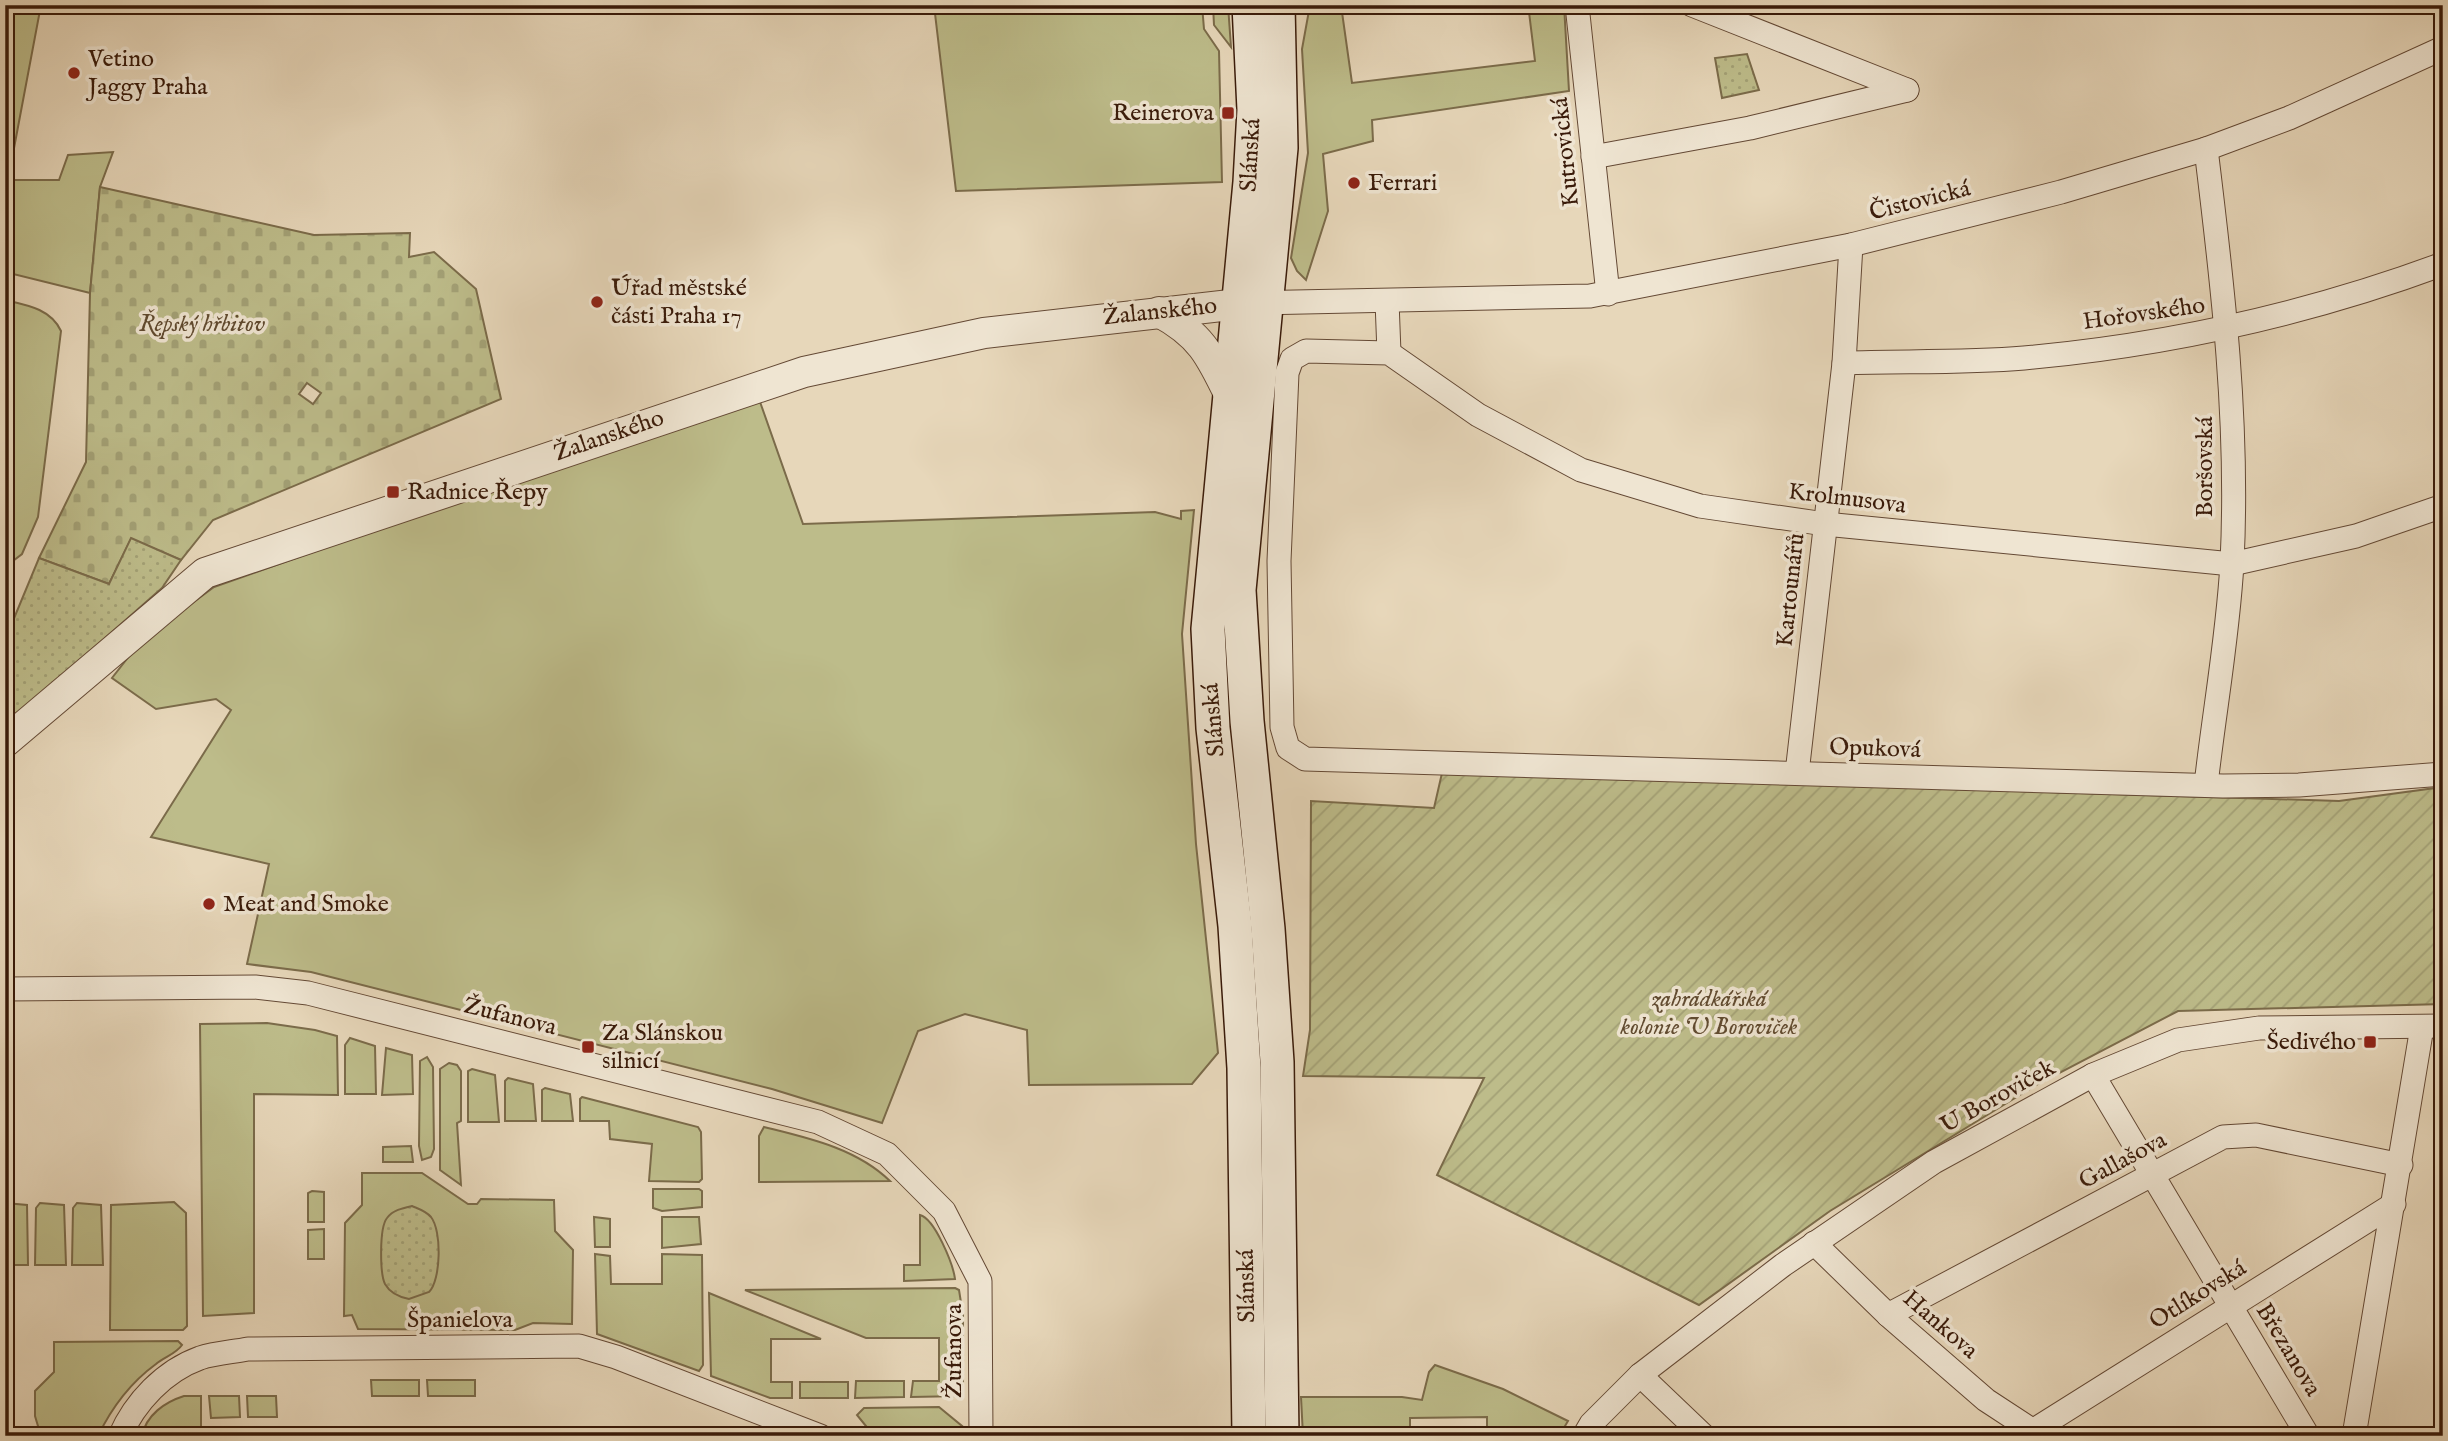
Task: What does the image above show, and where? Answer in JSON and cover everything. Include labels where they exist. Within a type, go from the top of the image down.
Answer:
[{"type":"main road","name":"Slánská","points":[[1249,5],[1254,110],[1252,303],[1239,590],[1247,720],[1278,1062],[1282,1436]]},
{"type":"main road","name":"Slánská","points":[[1249,1436],[1244,1068],[1235,926],[1213,728],[1208,629],[1230,396],[1252,303],[1281,148],[1278,5]]},
{"type":"street","name":"Kutrovická","points":[[1577,5],[1608,294]]},
{"type":"street","points":[[1593,157],[1750,128],[1907,90],[1692,5]]},
{"type":"street","name":"Čistovická","points":[[1252,303],[1557,299],[1608,294],[1851,245],[2062,192],[2206,149],[2289,118],[2443,48]]},
{"type":"street","name":"Boršovská","points":[[2206,149],[2228,329],[2233,448],[2232,564],[2206,785]]},
{"type":"street","name":"Kartounářů","points":[[1797,773],[1844,363],[1851,245]]},
{"type":"street","name":"Hořovského","points":[[1844,363],[2024,358],[2228,329],[2381,287],[2443,264]]},
{"type":"street","points":[[1387,301],[1389,354]]},
{"type":"street","name":"Žalanského","points":[[5,742],[205,573],[804,372],[984,333],[1252,303]]},
{"type":"street","points":[[1158,312],[1180,323],[1200,340],[1230,396]]},
{"type":"street","name":"Opuková","points":[[1389,354],[1306,351],[1292,359],[1287,373],[1279,561],[1282,727],[1288,748],[1305,759],[2206,785],[2299,785],[2443,774]]},
{"type":"street","name":"Krolmusova","points":[[1389,354],[1478,415],[1581,470],[1700,506],[1825,524],[2232,564],[2356,536],[2443,506]]},
{"type":"street","name":"Žufanova","points":[[5,989],[255,987],[308,993],[744,1102],[830,1128],[887,1154],[944,1211],[980,1281],[981,1436]]},
{"type":"street","points":[[2354,1436],[2401,1165],[2432,1026]]},
{"type":"street","name":"U Boroviček","points":[[1584,1436],[1591,1424],[1640,1375],[1814,1243],[1934,1162],[2093,1075],[2178,1040],[2259,1028],[2432,1026]]},
{"type":"street","name":"Březanova","points":[[2093,1075],[2308,1436]]},
{"type":"street","name":"Gallašova","points":[[1888,1315],[2222,1137],[2256,1135],[2401,1165]]},
{"type":"street","name":"Otlíkovská","points":[[2036,1434],[2231,1306],[2394,1204]]},
{"type":"street","name":"Hankova","points":[[1814,1243],[1888,1315],[1986,1400],[2036,1434]]},
{"type":"street","name":"Španielova","points":[[120,1436],[131,1413],[158,1382],[199,1358],[248,1349],[465,1346],[579,1346],[616,1357],[820,1436]]},
{"type":"street","points":[[1640,1375],[1704,1436]]},
{"type":"green space","points":[[5,5],[41,5],[8,180],[59,180],[68,155],[113,152],[100,187],[90,293],[5,272]]},
{"type":"green space","points":[[934,5],[1202,5],[1204,29],[1219,51],[1222,182],[956,191]]},
{"type":"green space","points":[[1213,5],[1228,5],[1231,47],[1214,25]]},
{"type":"green space","points":[[1310,5],[1341,5],[1352,83],[1535,61],[1529,12],[1539,10],[1539,5],[1564,5],[1569,91],[1372,120],[1373,141],[1323,154],[1328,211],[1306,280],[1297,271],[1291,258],[1308,153],[1302,49]]},
{"type":"green space","points":[[1747,54],[1759,90],[1722,98],[1715,58]]},
{"type":"green space","name":"Řepský hřbitov","points":[[100,187],[314,235],[410,233],[409,257],[434,252],[476,289],[501,399],[213,520],[181,560],[131,539],[109,584],[39,558],[86,462],[90,293]],"holes":[[[307,383],[321,393],[313,404],[299,394]]]},
{"type":"green space","points":[[5,300],[45,313],[61,331],[38,517],[22,554],[5,567]]},
{"type":"green space","points":[[759,399],[803,524],[1155,512],[1181,519],[1181,511],[1194,510],[1182,634],[1196,844],[1218,1053],[1192,1084],[1029,1085],[1027,1030],[965,1014],[918,1031],[882,1123],[772,1089],[311,972],[247,964],[269,864],[151,837],[231,710],[216,699],[156,709],[112,678],[141,641],[214,587],[561,464]]},
{"type":"green space","points":[[131,538],[181,560],[162,588],[5,726],[5,640],[39,558],[109,584]]},
{"type":"green space","name":"zahrádkářská kolonie U Boroviček","points":[[1442,773],[2339,801],[2443,787],[2443,1004],[2178,1011],[2038,1084],[1830,1211],[1699,1305],[1437,1175],[1484,1078],[1303,1076],[1310,1030],[1311,801],[1434,808]]},
{"type":"green space","points":[[267,1023],[337,1036],[338,1095],[254,1094],[254,1313],[203,1316],[200,1024]]},
{"type":"green space","points":[[350,1038],[375,1046],[376,1094],[345,1094],[345,1045]]},
{"type":"green space","points":[[386,1048],[412,1055],[413,1094],[382,1095]]},
{"type":"green space","points":[[427,1057],[433,1067],[434,1149],[431,1157],[422,1160],[419,1146],[420,1061]]},
{"type":"green space","points":[[449,1063],[457,1065],[461,1071],[461,1121],[457,1123],[461,1185],[440,1170],[440,1069]]},
{"type":"green space","points":[[472,1069],[495,1075],[499,1122],[468,1122],[468,1071]]},
{"type":"green space","points":[[508,1078],[533,1084],[536,1121],[505,1121],[505,1081]]},
{"type":"green space","points":[[545,1088],[570,1094],[573,1121],[542,1121],[542,1090]]},
{"type":"green space","points":[[582,1097],[698,1127],[701,1132],[702,1179],[699,1182],[649,1181],[652,1144],[610,1139],[609,1121],[580,1121]]},
{"type":"green space","points":[[764,1127],[847,1152],[890,1181],[759,1182],[759,1136]]},
{"type":"green space","points":[[411,1146],[413,1162],[383,1162],[383,1147]]},
{"type":"green space","points":[[362,1173],[422,1173],[468,1204],[477,1204],[481,1199],[554,1200],[555,1231],[573,1250],[572,1324],[533,1323],[515,1330],[358,1329],[352,1315],[344,1316],[345,1223],[362,1205]]},
{"type":"green space","points":[[653,1189],[699,1189],[702,1191],[702,1207],[662,1211],[653,1208]]},
{"type":"green space","points":[[324,1192],[324,1222],[308,1222],[308,1193]]},
{"type":"green space","points":[[174,1202],[186,1213],[187,1326],[183,1330],[110,1330],[111,1205]]},
{"type":"green space","points":[[5,1203],[27,1205],[28,1265],[5,1265]]},
{"type":"green space","points":[[40,1203],[64,1205],[66,1265],[35,1265],[36,1208]]},
{"type":"green space","points":[[77,1203],[101,1205],[103,1265],[72,1265],[73,1208]]},
{"type":"green space","points":[[412,1206],[425,1212],[435,1224],[439,1255],[436,1277],[429,1292],[409,1299],[395,1294],[385,1284],[381,1251],[384,1223],[389,1215]]},
{"type":"green space","points":[[920,1215],[926,1218],[937,1233],[951,1263],[955,1279],[904,1281],[904,1265],[920,1265]]},
{"type":"green space","points":[[594,1217],[610,1219],[610,1247],[595,1247]]},
{"type":"green space","points":[[662,1217],[699,1217],[701,1244],[662,1248]]},
{"type":"green space","points":[[324,1229],[324,1259],[308,1259],[308,1230]]},
{"type":"green space","points":[[595,1254],[610,1256],[611,1284],[662,1284],[662,1254],[702,1255],[703,1365],[699,1371],[597,1334]]},
{"type":"green space","points":[[745,1290],[959,1290],[963,1315],[963,1396],[911,1397],[913,1381],[939,1381],[939,1338],[866,1338]]},
{"type":"green space","points":[[709,1293],[821,1339],[771,1339],[771,1382],[792,1382],[792,1398],[770,1398],[711,1376]]},
{"type":"green space","points":[[178,1341],[182,1345],[179,1348],[147,1371],[122,1396],[98,1436],[41,1436],[35,1416],[35,1391],[54,1372],[54,1342]]},
{"type":"green space","points":[[5,1362],[13,1363],[13,1392],[5,1393]]},
{"type":"green space","points":[[1435,1365],[1503,1389],[1568,1421],[1559,1436],[1487,1436],[1487,1417],[1410,1418],[1410,1436],[1303,1436],[1301,1397],[1402,1397],[1422,1400],[1429,1372]]},
{"type":"green space","points":[[371,1380],[419,1380],[419,1396],[372,1396]]},
{"type":"green space","points":[[427,1380],[475,1380],[475,1396],[428,1396]]},
{"type":"green space","points":[[856,1381],[904,1381],[904,1397],[855,1398]]},
{"type":"green space","points":[[800,1382],[848,1382],[848,1398],[800,1398]]},
{"type":"green space","points":[[184,1396],[201,1396],[201,1433],[142,1436],[144,1428],[157,1410]]},
{"type":"green space","points":[[209,1396],[239,1396],[240,1417],[211,1418]]},
{"type":"green space","points":[[247,1396],[276,1396],[277,1417],[248,1417]]},
{"type":"green space","points":[[5,1400],[13,1400],[13,1430],[5,1430]]},
{"type":"green space","points":[[939,1407],[962,1426],[954,1436],[874,1436],[857,1415],[864,1408]]},
{"type":"place","name":"Vetino Jaggy Praha","points":[[74,73]]},
{"type":"place","name":"Reinerova","points":[[1228,113]]},
{"type":"place","name":"Ferrari","points":[[1354,183]]},
{"type":"place","name":"Úřad městské části Praha 17","points":[[597,302]]},
{"type":"place","name":"Radnice Řepy","points":[[393,492]]},
{"type":"place","name":"Meat and Smoke","points":[[209,904]]},
{"type":"place","name":"Šedivého","points":[[2370,1042]]},
{"type":"place","name":"Za Slánskou silnicí","points":[[588,1047]]}]
